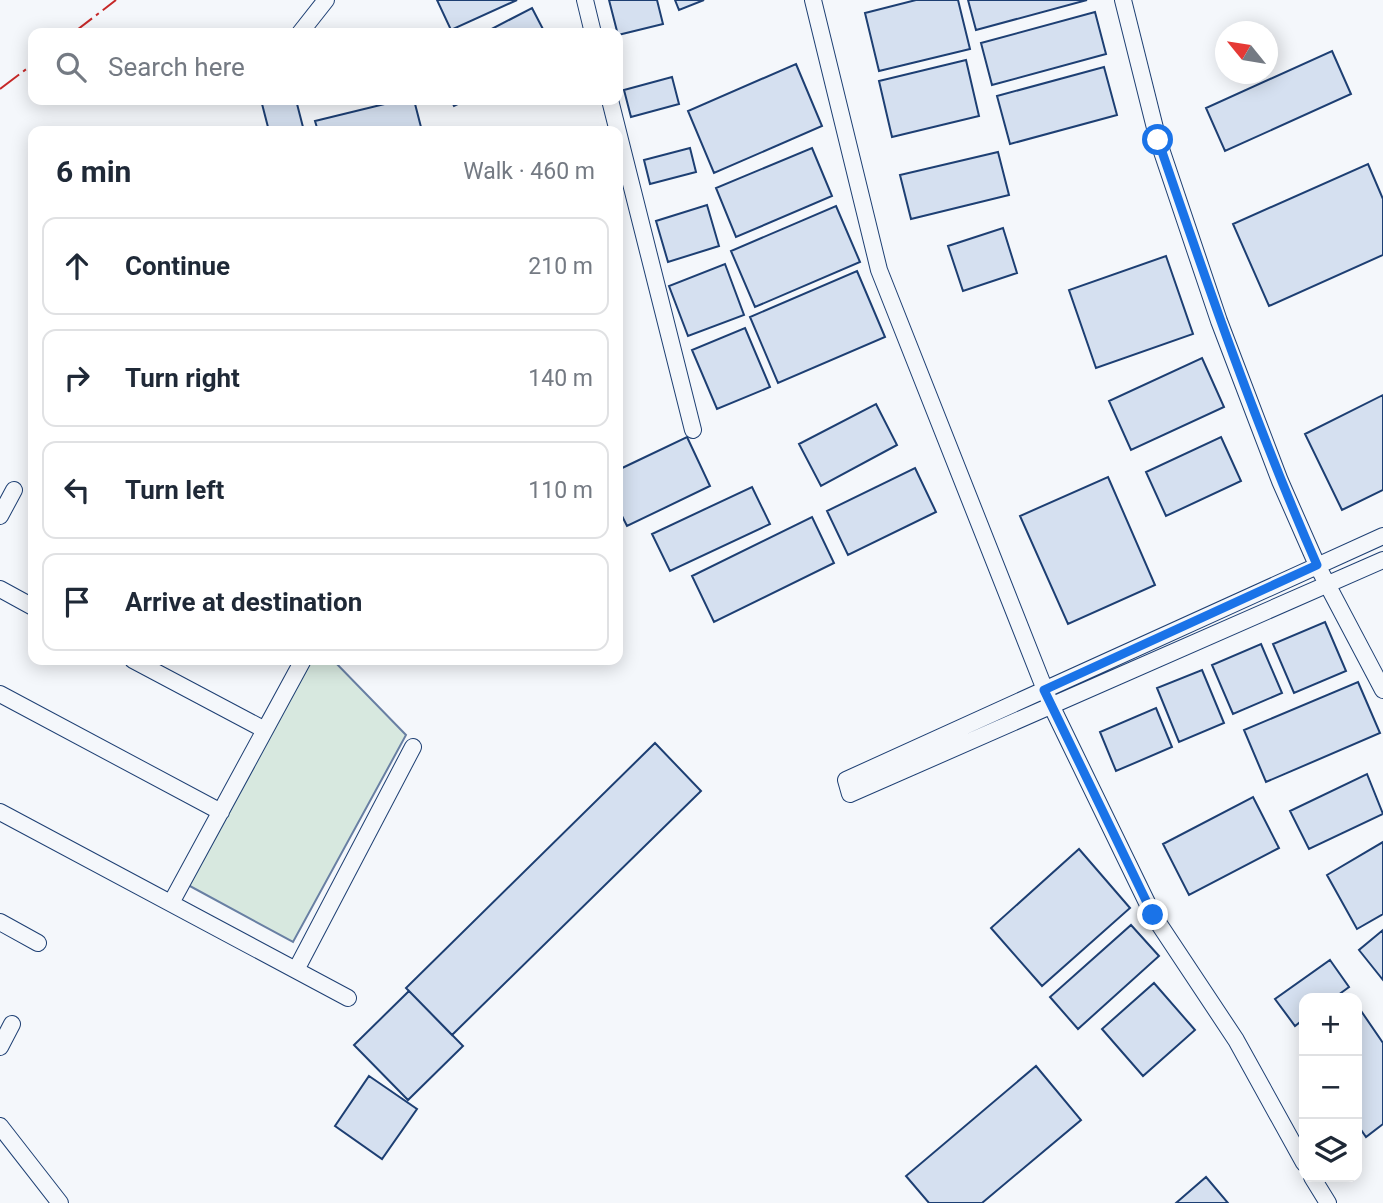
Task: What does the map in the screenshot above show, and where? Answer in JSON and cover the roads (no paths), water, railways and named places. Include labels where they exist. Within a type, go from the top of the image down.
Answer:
[{"type":"street","points":[[304,28],[326,0]]},
{"type":"street","points":[[585,0],[592,28]]},
{"type":"street","points":[[813,0],[879,270],[1044,690],[1153,915],[1236,1040],[1299,1154]]},
{"type":"street","points":[[1123,0],[1158,140],[1219,321],[1280,481],[1317,565],[1383,690]]},
{"type":"street","points":[[611,105],[616,126]]},
{"type":"street","points":[[623,152],[692,430]]},
{"type":"street","points":[[0,516],[13,490]]},
{"type":"street","points":[[1383,536],[1044,690],[848,787],[1051,705],[1383,560]]},
{"type":"street","points":[[0,589],[28,604]]},
{"type":"street","points":[[142,665],[265,730]]},
{"type":"street","points":[[171,903],[300,665]]},
{"type":"street","points":[[0,694],[221,812]]},
{"type":"street","points":[[296,970],[413,747]]},
{"type":"street","points":[[0,812],[348,998]]},
{"type":"street","points":[[0,922],[38,943]]},
{"type":"street","points":[[0,1047],[12,1024]]},
{"type":"street","points":[[0,1126],[60,1203]]},
{"type":"street","points":[[1315,1182],[1328,1203]]}]
